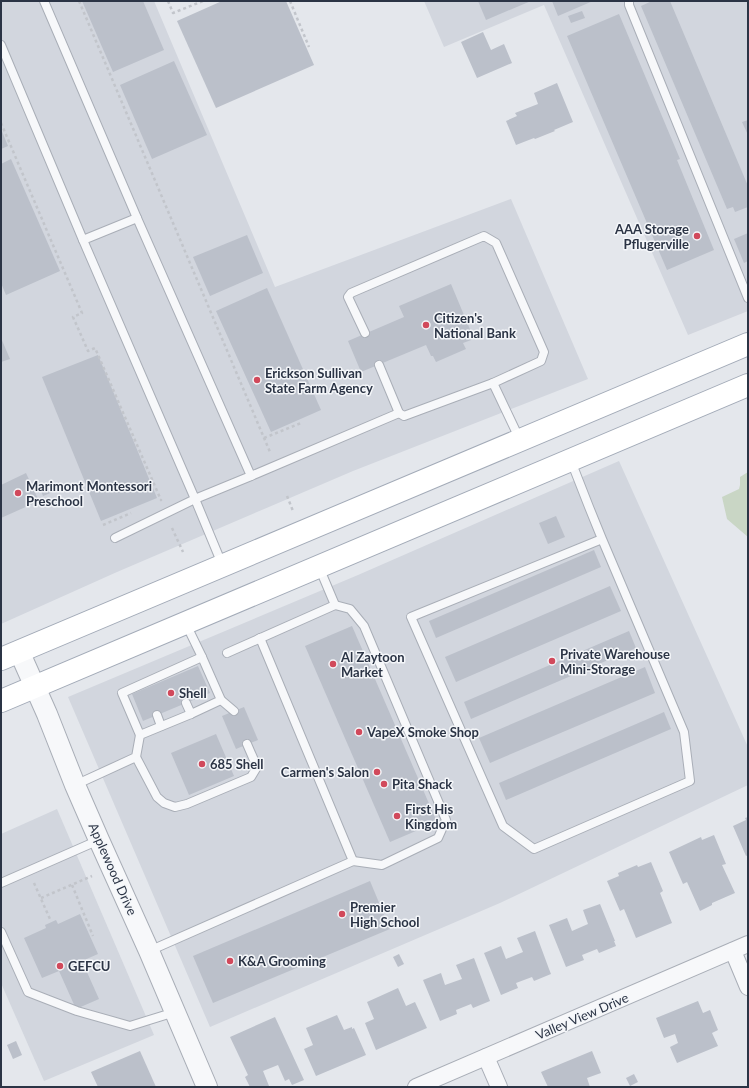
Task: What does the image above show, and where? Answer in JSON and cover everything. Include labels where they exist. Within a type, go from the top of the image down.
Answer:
[{"type":"main road","points":[[10,655],[748,344]]},
{"type":"main road","points":[[1,701],[748,385]]},
{"type":"street","name":"Applewood Drive","points":[[10,655],[35,686],[75,785],[150,951],[207,1087]]},
{"type":"street","name":"Valley View Drive","points":[[416,1087],[748,944]]},
{"type":"street","points":[[733,951],[748,987]]},
{"type":"street","points":[[486,1057],[499,1087]]},
{"type":"lane","points":[[44,1],[250,476]]},
{"type":"lane","points":[[629,1],[748,298]]},
{"type":"lane","points":[[1,45],[222,565]]},
{"type":"lane","points":[[83,240],[137,218]]},
{"type":"lane","points":[[365,333],[348,297],[351,293],[484,236],[496,243],[544,352],[541,361],[493,383],[404,416],[399,413],[379,365]]},
{"type":"lane","points":[[493,383],[520,441]]},
{"type":"lane","points":[[115,538],[195,500],[399,413]]},
{"type":"lane","points":[[571,460],[602,539],[684,732],[690,781],[534,849],[503,826],[410,618],[602,539]]},
{"type":"lane","points":[[319,567],[335,605]]},
{"type":"lane","points":[[150,951],[353,861],[382,865],[438,838],[446,820],[364,626],[350,608],[335,605],[227,653]]},
{"type":"lane","points":[[186,623],[221,700],[234,711]]},
{"type":"lane","points":[[260,638],[353,861]]},
{"type":"lane","points":[[202,657],[173,674],[122,693],[140,735],[136,756],[157,797],[164,803],[175,807],[187,804],[252,776],[256,767],[247,744]]},
{"type":"lane","points":[[140,735],[221,700]]},
{"type":"lane","points":[[186,703],[191,714]]},
{"type":"lane","points":[[156,715],[161,726]]},
{"type":"lane","points":[[75,785],[136,756]]},
{"type":"lane","points":[[1,883],[99,840]]},
{"type":"lane","points":[[1,932],[28,992],[77,1011],[130,1026],[175,1012]]},
{"type":"path","points":[[79,1],[270,452]]},
{"type":"path","points":[[168,1],[173,14],[203,1]]},
{"type":"path","points":[[290,1],[309,46]]},
{"type":"path","points":[[1,122],[82,313],[73,317],[88,351],[95,348],[161,500],[154,503]]},
{"type":"path","points":[[264,438],[301,423]]},
{"type":"path","points":[[287,496],[292,511]]},
{"type":"path","points":[[103,525],[132,512]]},
{"type":"path","points":[[172,528],[183,552]]},
{"type":"path","points":[[29,871],[50,919]]},
{"type":"path","points":[[41,898],[92,876]]},
{"type":"path","points":[[72,885],[94,936]]},
{"type":"shaded area","points":[[1,1],[154,1],[275,287],[511,199],[588,379],[353,471],[117,572],[1,624]]},
{"type":"shaded area","name":"AAA Storage Pflugerville","points":[[424,1],[748,1],[748,311],[688,335],[544,5],[444,47]]},
{"type":"shaded area","points":[[619,461],[748,747],[748,785],[500,903],[210,1027],[68,697],[358,575]]},
{"type":"shaded area","points":[[57,809],[154,1035],[44,1081],[1,983],[1,834]]},
{"type":"green space","points":[[748,472],[748,537],[727,519],[722,497],[739,489],[740,477]]},
{"type":"building","points":[[82,1],[143,1],[164,50],[113,72]]},
{"type":"building","points":[[222,1],[286,1],[314,65],[216,108],[177,21]]},
{"type":"building","points":[[478,1],[531,1],[486,20]]},
{"type":"building","points":[[552,1],[593,1],[558,16]]},
{"type":"building","points":[[652,1],[670,1],[748,186],[748,207],[735,212],[733,207],[727,209],[641,6]]},
{"type":"building","points":[[582,11],[585,18],[571,23],[568,16]]},
{"type":"building","points":[[619,14],[680,159],[677,160],[714,250],[667,270],[567,36]]},
{"type":"building","points":[[483,32],[491,50],[504,44],[512,63],[477,78],[461,42]]},
{"type":"building","points":[[174,61],[207,135],[152,159],[120,85]]},
{"type":"building","points":[[557,83],[573,122],[554,130],[555,131],[516,145],[506,121],[517,116],[515,113],[538,104],[534,93]]},
{"type":"building","points":[[748,120],[748,135],[742,122]]},
{"type":"building","points":[[1,129],[8,146],[1,149]]},
{"type":"building","points":[[11,159],[60,271],[6,295],[1,283],[1,164]]},
{"type":"building","points":[[748,233],[748,261],[744,263],[734,239]]},
{"type":"building","points":[[247,235],[263,273],[210,296],[193,257]]},
{"type":"building","name":"Citizen's National Bank","points":[[451,284],[474,339],[463,343],[466,349],[436,362],[433,356],[431,356],[426,345],[361,372],[348,341],[404,317],[399,306]]},
{"type":"building","points":[[267,288],[321,410],[271,432],[216,311]]},
{"type":"building","points":[[1,338],[10,359],[1,362]]},
{"type":"building","points":[[98,355],[157,498],[101,521],[42,377]]},
{"type":"building","name":"Marimont Montessori Preschool","points":[[26,473],[39,501],[1,518],[1,485]]},
{"type":"building","points":[[50,484],[53,492],[43,496],[40,488]]},
{"type":"building","points":[[556,516],[565,537],[548,544],[539,523]]},
{"type":"building","points":[[594,550],[601,567],[436,638],[429,621]]},
{"type":"building","points":[[610,586],[621,611],[456,682],[445,657]]},
{"type":"building","points":[[352,626],[437,822],[390,842],[305,646]]},
{"type":"building","points":[[629,631],[636,648],[471,719],[464,702]]},
{"type":"building","name":"Shell","points":[[198,666],[210,693],[143,721],[132,694]]},
{"type":"building","points":[[645,667],[655,693],[490,763],[479,738]]},
{"type":"building","points":[[244,707],[258,740],[236,749],[222,716]]},
{"type":"building","points":[[664,712],[671,729],[506,800],[499,783]]},
{"type":"building","name":"685 Shell","points":[[216,734],[234,776],[189,795],[171,753]]},
{"type":"building","points":[[748,817],[748,855],[746,856],[733,826],[746,820],[745,818]]},
{"type":"building","points":[[714,835],[726,864],[722,865],[735,893],[712,903],[712,905],[700,911],[687,882],[683,884],[669,852],[701,837],[702,840]]},
{"type":"building","points":[[651,862],[663,891],[660,893],[672,923],[636,938],[624,909],[620,911],[607,881],[619,876],[618,873],[637,865],[638,867]]},
{"type":"building","points":[[370,881],[390,929],[213,1003],[193,956]]},
{"type":"building","points":[[600,904],[616,946],[599,953],[597,949],[582,955],[584,960],[566,967],[549,925],[567,918],[572,931],[588,924],[583,910]]},
{"type":"building","name":"GEFCU","points":[[80,914],[98,954],[82,961],[99,999],[76,1009],[59,971],[42,978],[24,938],[46,928],[45,925],[56,920],[58,924]]},
{"type":"building","points":[[535,931],[551,974],[534,981],[532,977],[516,983],[518,988],[501,995],[484,953],[501,946],[506,959],[523,952],[517,938]]},
{"type":"building","points":[[399,954],[404,964],[398,967],[393,957]]},
{"type":"building","points":[[474,958],[490,1001],[473,1008],[471,1004],[456,1010],[457,1014],[440,1021],[423,980],[441,973],[445,985],[462,979],[456,965]]},
{"type":"building","points":[[398,988],[406,1006],[415,1002],[427,1028],[376,1050],[365,1023],[374,1019],[367,1002]]},
{"type":"building","points":[[698,1001],[703,1013],[710,1010],[718,1030],[712,1033],[718,1046],[677,1063],[670,1047],[678,1043],[675,1034],[664,1038],[656,1018]]},
{"type":"building","points":[[337,1015],[344,1030],[352,1027],[352,1029],[354,1028],[366,1055],[316,1076],[304,1049],[313,1045],[306,1028]]},
{"type":"building","points":[[275,1017],[304,1080],[292,1085],[289,1079],[285,1081],[278,1065],[263,1071],[269,1086],[250,1087],[245,1077],[248,1075],[230,1037]]},
{"type":"building","points":[[16,1041],[22,1055],[13,1059],[7,1045]]},
{"type":"building","points":[[140,1051],[156,1087],[98,1087],[91,1072]]},
{"type":"building","points":[[592,1051],[601,1073],[587,1078],[590,1087],[548,1087],[541,1072]]},
{"type":"building","points":[[634,1074],[638,1082],[630,1086],[626,1078]]},
{"type":"place","name":"AAA Storage Pflugerville","points":[[697,236]]},
{"type":"place","name":"Citizen's National Bank","points":[[426,325]]},
{"type":"place","name":"Erickson Sullivan State Farm Agency","points":[[257,380]]},
{"type":"place","name":"Marimont Montessori Preschool","points":[[18,493]]},
{"type":"place","name":"Private Warehouse Mini-Storage","points":[[552,661]]},
{"type":"place","name":"Al Zaytoon Market","points":[[333,664]]},
{"type":"place","name":"Shell","points":[[171,693]]},
{"type":"place","name":"VapeX Smoke Shop","points":[[359,732]]},
{"type":"place","name":"685 Shell","points":[[202,764]]},
{"type":"place","name":"Carmen's Salon","points":[[377,772]]},
{"type":"place","name":"Pita Shack","points":[[384,784]]},
{"type":"place","name":"First His Kingdom","points":[[397,816]]},
{"type":"place","name":"Premier High School","points":[[342,914]]},
{"type":"place","name":"K&A Grooming","points":[[230,961]]},
{"type":"place","name":"GEFCU","points":[[60,966]]}]
